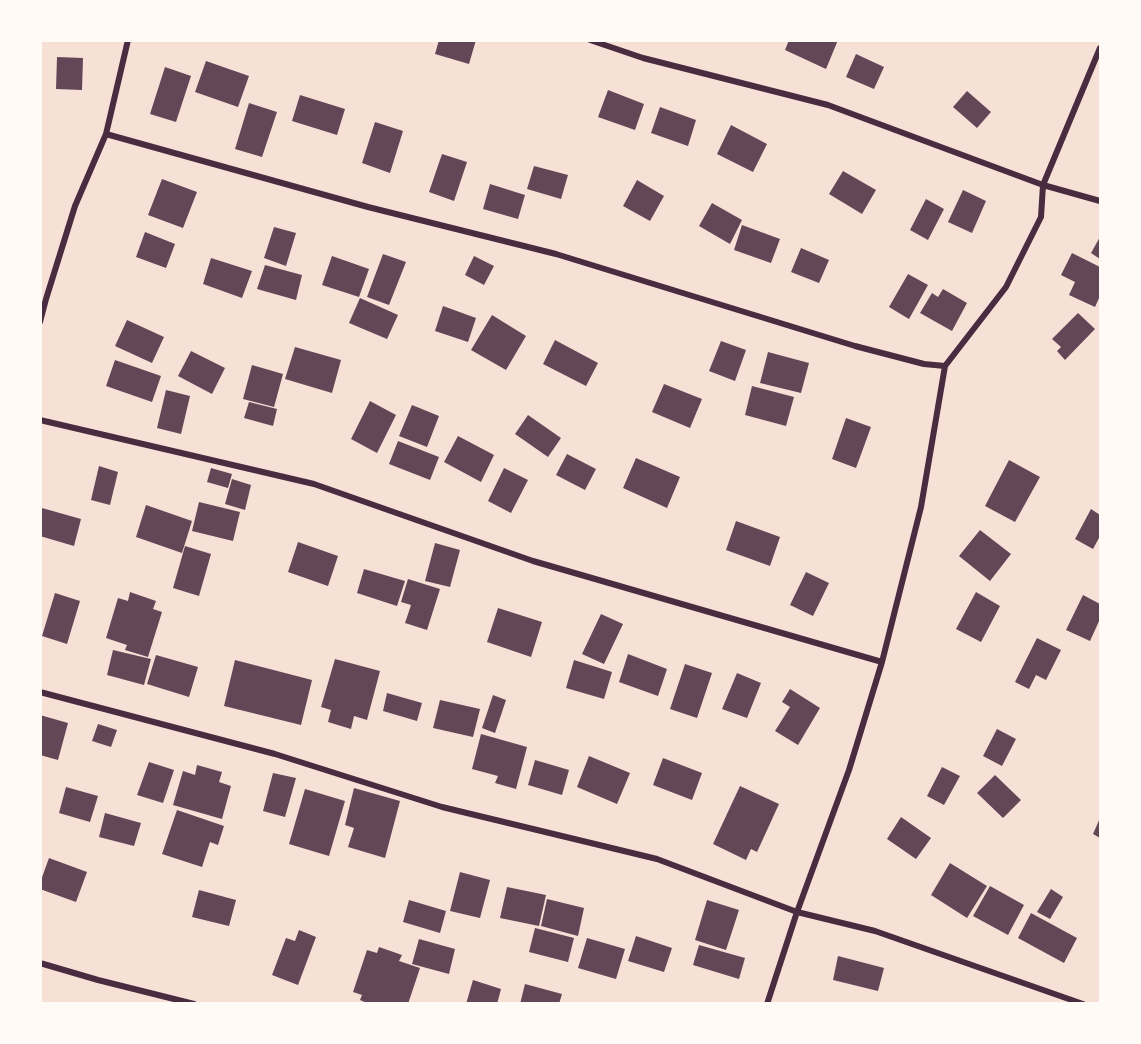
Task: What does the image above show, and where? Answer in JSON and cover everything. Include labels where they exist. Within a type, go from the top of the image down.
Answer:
[{"type":"street","points":[[40,322],[75,206],[106,134],[128,40]]},
{"type":"street","points":[[590,40],[643,58],[828,105],[1043,185],[1101,201]]},
{"type":"street","points":[[767,1004],[797,912],[849,770],[882,662],[921,507],[945,366],[1006,287],[1041,217],[1043,185],[1101,48]]},
{"type":"street","points":[[106,134],[368,207],[556,254],[855,346],[924,364],[945,366]]},
{"type":"street","points":[[40,420],[314,484],[533,561],[882,662]]},
{"type":"street","points":[[40,692],[274,754],[442,807],[657,860],[797,912],[875,931],[1083,1004]]},
{"type":"street","points":[[40,963],[194,1004]]},
{"type":"building","points":[[439,40],[476,40],[469,64],[435,54]]},
{"type":"building","points":[[789,40],[838,40],[826,69],[785,50]]},
{"type":"building","points":[[856,54],[884,67],[874,89],[846,77]]},
{"type":"building","points":[[57,57],[83,58],[82,90],[56,89]]},
{"type":"building","points":[[206,61],[249,76],[238,107],[195,92]]},
{"type":"building","points":[[165,67],[191,76],[176,122],[150,114]]},
{"type":"building","points":[[608,90],[644,104],[635,130],[598,117]]},
{"type":"building","points":[[967,91],[991,112],[977,128],[953,107]]},
{"type":"building","points":[[300,95],[345,109],[337,135],[292,121]]},
{"type":"building","points":[[249,103],[277,112],[262,157],[235,149]]},
{"type":"building","points":[[660,107],[696,120],[688,146],[651,133]]},
{"type":"building","points":[[375,122],[403,131],[390,173],[362,163]]},
{"type":"building","points":[[731,125],[767,144],[753,172],[717,154]]},
{"type":"building","points":[[442,154],[467,162],[454,201],[429,192]]},
{"type":"building","points":[[534,166],[568,175],[561,199],[527,189]]},
{"type":"building","points":[[843,171],[876,190],[862,214],[829,194]]},
{"type":"building","points":[[162,179],[197,192],[183,228],[148,215]]},
{"type":"building","points":[[637,180],[664,196],[650,221],[623,206]]},
{"type":"building","points":[[490,184],[525,195],[518,219],[483,209]]},
{"type":"building","points":[[963,190],[986,201],[972,233],[948,222]]},
{"type":"building","points":[[926,199],[944,209],[928,240],[910,230]]},
{"type":"building","points":[[712,203],[742,220],[730,244],[699,226]]},
{"type":"building","points":[[742,225],[780,239],[771,263],[734,250]]},
{"type":"building","points":[[274,227],[296,233],[286,266],[264,258]]},
{"type":"building","points":[[145,232],[175,244],[166,268],[136,257]]},
{"type":"building","points":[[1100,237],[1100,259],[1091,253]]},
{"type":"building","points":[[801,248],[829,260],[819,283],[791,272]]},
{"type":"building","points":[[1072,253],[1100,267],[1100,296],[1095,307],[1069,295],[1075,282],[1061,275]]},
{"type":"building","points":[[383,254],[406,262],[389,305],[367,297]]},
{"type":"building","points":[[332,256],[369,269],[359,297],[322,285]]},
{"type":"building","points":[[474,256],[494,266],[484,285],[465,275]]},
{"type":"building","points":[[211,258],[252,271],[242,298],[203,284]]},
{"type":"building","points":[[265,265],[302,275],[296,300],[257,289]]},
{"type":"building","points":[[908,274],[928,285],[909,319],[889,307]]},
{"type":"building","points":[[943,289],[967,303],[952,331],[920,313],[932,293],[938,297]]},
{"type":"building","points":[[360,298],[398,315],[387,339],[349,323]]},
{"type":"building","points":[[443,306],[476,318],[468,342],[435,331]]},
{"type":"building","points":[[1078,313],[1095,329],[1065,360],[1057,351],[1061,347],[1052,339]]},
{"type":"building","points":[[492,315],[526,336],[506,370],[471,350]]},
{"type":"building","points":[[127,320],[164,337],[152,363],[115,346]]},
{"type":"building","points":[[555,340],[598,363],[586,386],[543,364]]},
{"type":"building","points":[[721,341],[746,350],[735,381],[709,371]]},
{"type":"building","points":[[295,347],[341,360],[332,393],[285,379]]},
{"type":"building","points":[[191,351],[225,368],[212,394],[178,376]]},
{"type":"building","points":[[768,352],[809,363],[801,393],[760,383]]},
{"type":"building","points":[[115,360],[161,376],[152,402],[106,386]]},
{"type":"building","points":[[252,365],[283,374],[274,407],[243,399]]},
{"type":"building","points":[[664,384],[702,399],[690,428],[652,412]]},
{"type":"building","points":[[752,386],[794,397],[786,426],[745,415]]},
{"type":"building","points":[[166,390],[190,396],[181,434],[157,428]]},
{"type":"building","points":[[370,401],[396,415],[377,453],[351,439]]},
{"type":"building","points":[[249,402],[277,409],[273,426],[244,418]]},
{"type":"building","points":[[412,405],[439,416],[427,447],[399,436]]},
{"type":"building","points":[[528,415],[561,438],[548,457],[515,434]]},
{"type":"building","points":[[846,418],[871,427],[856,468],[832,459]]},
{"type":"building","points":[[458,436],[494,455],[481,482],[444,462]]},
{"type":"building","points":[[398,441],[439,457],[430,480],[389,464]]},
{"type":"building","points":[[567,454],[596,469],[585,490],[556,475]]},
{"type":"building","points":[[636,458],[680,477],[667,508],[623,488]]},
{"type":"building","points":[[1009,460],[1040,477],[1015,522],[985,506]]},
{"type":"building","points":[[99,466],[118,472],[110,505],[91,500]]},
{"type":"building","points":[[211,468],[232,474],[228,488],[207,482]]},
{"type":"building","points":[[504,468],[528,480],[511,513],[488,501]]},
{"type":"building","points":[[232,479],[251,485],[245,510],[225,504]]},
{"type":"building","points":[[199,502],[240,512],[233,541],[192,531]]},
{"type":"building","points":[[146,505],[192,521],[182,553],[136,537]]},
{"type":"building","points":[[42,508],[81,519],[74,546],[40,536]]},
{"type":"building","points":[[1091,509],[1100,515],[1100,536],[1093,549],[1075,539]]},
{"type":"building","points":[[736,521],[780,537],[770,566],[726,550]]},
{"type":"building","points":[[980,530],[1011,554],[990,581],[959,556]]},
{"type":"building","points":[[298,542],[338,556],[328,586],[288,572]]},
{"type":"building","points":[[435,543],[460,550],[450,587],[425,581]]},
{"type":"building","points":[[185,546],[211,554],[199,596],[173,588]]},
{"type":"building","points":[[364,569],[405,581],[397,606],[357,593]]},
{"type":"building","points":[[806,572],[829,583],[813,616],[790,605]]},
{"type":"building","points":[[408,579],[440,589],[427,630],[405,623],[411,605],[401,602]]},
{"type":"building","points":[[130,592],[156,601],[153,609],[162,612],[148,657],[125,650],[127,645],[106,638],[118,598],[128,601]]},
{"type":"building","points":[[976,592],[1000,606],[981,642],[956,629]]},
{"type":"building","points":[[55,593],[80,601],[67,644],[42,636]]},
{"type":"building","points":[[1083,595],[1100,604],[1100,619],[1090,641],[1066,630]]},
{"type":"building","points":[[498,608],[542,622],[531,657],[487,642]]},
{"type":"building","points":[[601,614],[623,624],[604,664],[582,654]]},
{"type":"building","points":[[1037,638],[1061,650],[1046,680],[1036,675],[1029,689],[1015,682]]},
{"type":"building","points":[[113,650],[151,659],[144,685],[107,675]]},
{"type":"building","points":[[628,654],[667,669],[658,696],[619,682]]},
{"type":"building","points":[[156,655],[198,667],[189,697],[147,684]]},
{"type":"building","points":[[335,659],[380,671],[367,720],[354,716],[351,729],[328,722],[331,710],[321,707]]},
{"type":"building","points":[[235,660],[312,680],[301,725],[224,706]]},
{"type":"building","points":[[574,660],[612,672],[604,699],[566,688]]},
{"type":"building","points":[[685,664],[712,673],[697,718],[670,709]]},
{"type":"building","points":[[737,673],[761,683],[747,718],[722,709]]},
{"type":"building","points":[[790,689],[820,708],[798,745],[775,731],[790,707],[782,702]]},
{"type":"building","points":[[387,693],[422,703],[417,721],[383,711]]},
{"type":"building","points":[[493,695],[506,700],[495,733],[482,728]]},
{"type":"building","points":[[440,700],[480,709],[473,737],[433,728]]},
{"type":"building","points":[[40,715],[68,723],[58,760],[40,755]]},
{"type":"building","points":[[98,724],[117,730],[111,747],[92,741]]},
{"type":"building","points":[[997,729],[1016,739],[1002,766],[983,756]]},
{"type":"building","points":[[481,734],[527,747],[516,789],[495,783],[498,776],[472,769]]},
{"type":"building","points":[[589,756],[630,773],[617,804],[577,787]]},
{"type":"building","points":[[663,758],[702,773],[692,800],[653,785]]},
{"type":"building","points":[[535,760],[569,770],[562,795],[528,785]]},
{"type":"building","points":[[149,762],[174,770],[163,803],[137,795]]},
{"type":"building","points":[[197,765],[222,772],[219,782],[231,786],[222,819],[173,805],[183,771],[195,775]]},
{"type":"building","points":[[942,767],[960,776],[944,805],[927,796]]},
{"type":"building","points":[[273,773],[296,778],[285,817],[263,811]]},
{"type":"building","points":[[995,775],[1021,800],[1003,818],[977,793]]},
{"type":"building","points":[[740,786],[779,804],[757,852],[751,849],[746,860],[713,844]]},
{"type":"building","points":[[66,787],[98,796],[90,822],[59,813]]},
{"type":"building","points":[[354,788],[400,801],[385,858],[348,847],[354,828],[345,825]]},
{"type":"building","points":[[305,789],[345,801],[329,856],[289,844]]},
{"type":"building","points":[[177,810],[224,826],[218,845],[210,842],[202,867],[162,854]]},
{"type":"building","points":[[105,813],[141,823],[134,846],[99,837]]},
{"type":"building","points":[[901,817],[931,838],[916,859],[887,839]]},
{"type":"building","points":[[1100,818],[1100,838],[1093,834]]},
{"type":"building","points":[[49,858],[87,872],[76,902],[40,889]]},
{"type":"building","points":[[950,863],[987,886],[967,918],[931,895]]},
{"type":"building","points":[[460,872],[490,880],[480,918],[450,911]]},
{"type":"building","points":[[990,886],[1024,905],[1008,935],[973,916]]},
{"type":"building","points":[[507,887],[546,895],[539,926],[500,918]]},
{"type":"building","points":[[1051,889],[1063,897],[1050,919],[1037,912]]},
{"type":"building","points":[[199,890],[236,900],[229,926],[192,917]]},
{"type":"building","points":[[547,899],[584,908],[578,936],[541,926]]},
{"type":"building","points":[[409,900],[446,911],[440,933],[403,922]]},
{"type":"building","points":[[707,900],[739,910],[726,950],[695,940]]},
{"type":"building","points":[[1031,913],[1077,938],[1064,963],[1018,938]]},
{"type":"building","points":[[535,928],[574,938],[568,962],[529,952]]},
{"type":"building","points":[[299,930],[316,937],[298,985],[272,975],[286,938],[295,941]]},
{"type":"building","points":[[636,936],[672,948],[664,972],[628,961]]},
{"type":"building","points":[[587,938],[625,949],[616,979],[578,968]]},
{"type":"building","points":[[419,939],[455,949],[449,974],[412,964]]},
{"type":"building","points":[[699,945],[745,958],[739,979],[693,965]]},
{"type":"building","points":[[379,947],[402,955],[399,961],[420,968],[408,1004],[369,1004],[360,1000],[362,995],[353,992],[367,950],[377,953]]},
{"type":"building","points":[[838,956],[884,968],[878,991],[833,980]]},
{"type":"building","points":[[473,980],[501,989],[497,1004],[466,1004]]},
{"type":"building","points":[[525,984],[562,994],[559,1004],[520,1004]]}]
